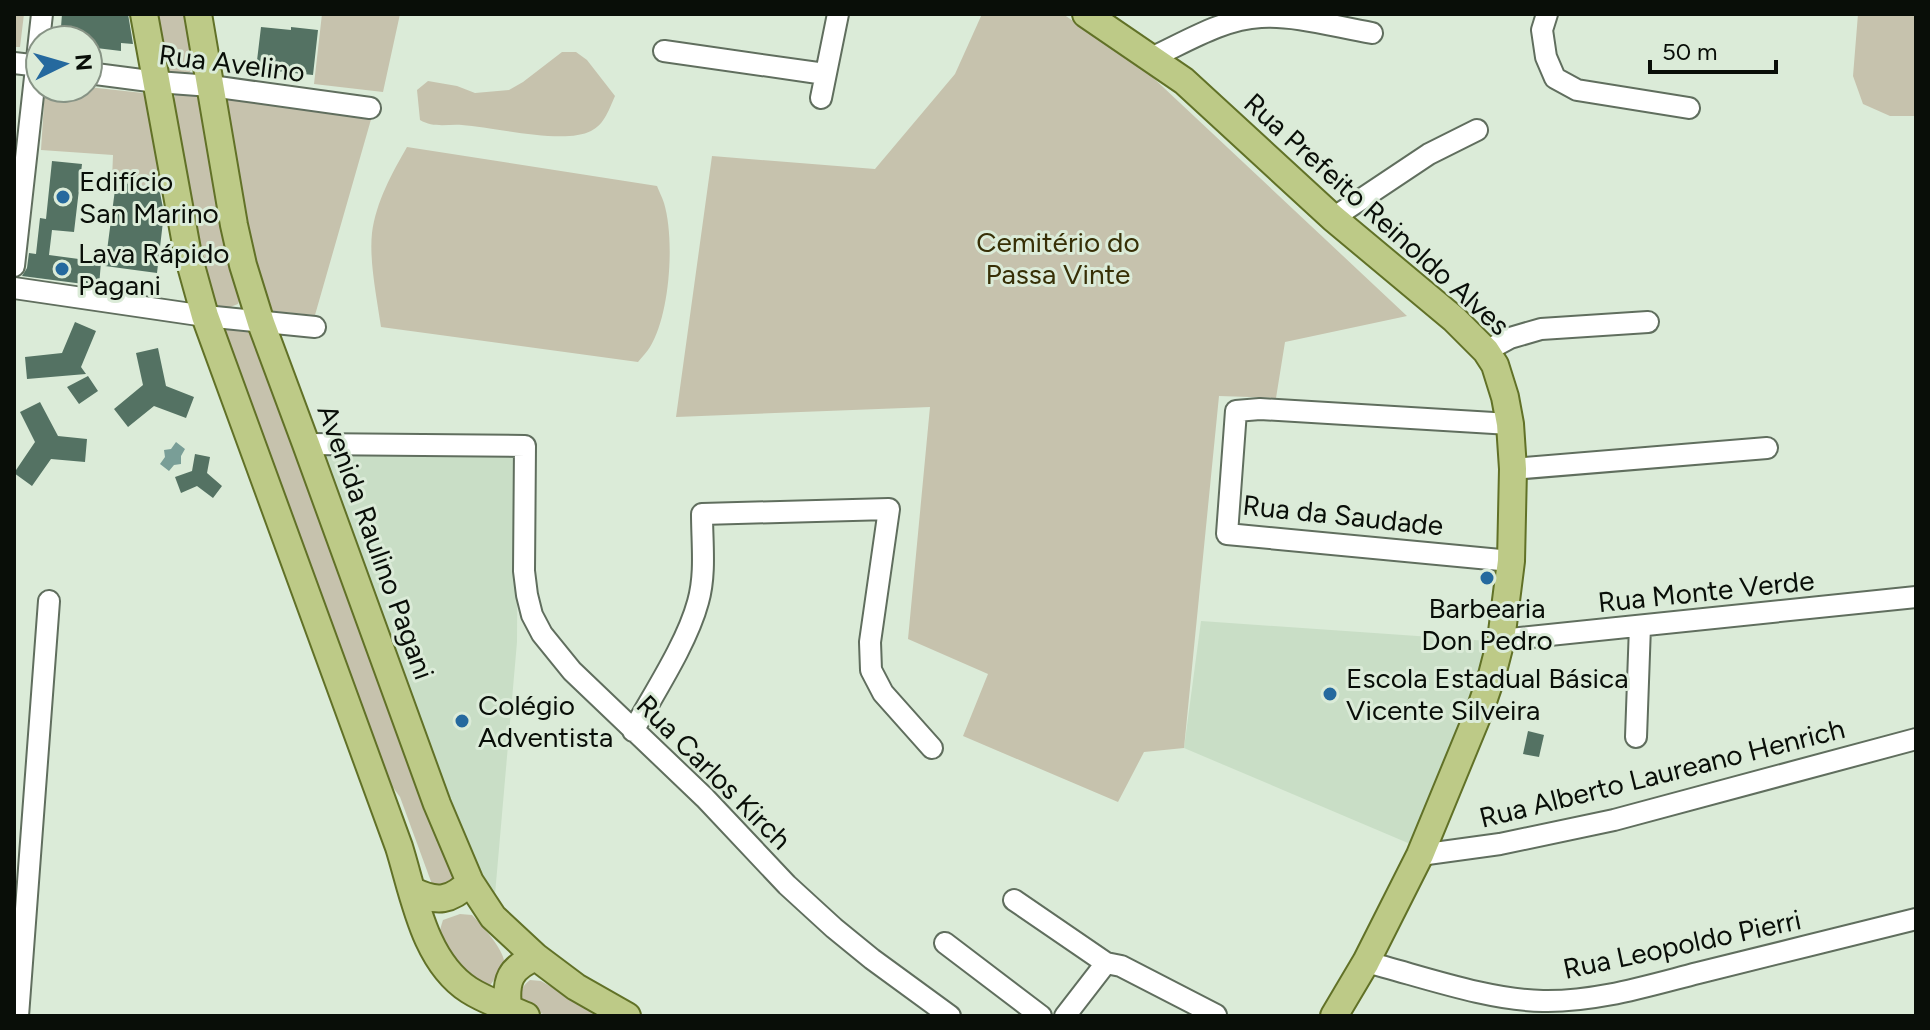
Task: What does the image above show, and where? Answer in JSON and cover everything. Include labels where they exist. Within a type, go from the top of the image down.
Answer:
[{"type":"main road","points":[[144,14],[188,255],[205,316],[393,832],[426,936],[449,974],[470,991],[517,1012]]},
{"type":"main road","name":"Avenida Raulino Pagani","points":[[198,14],[234,225],[261,323],[437,804],[470,882],[493,917],[536,957],[576,987],[627,1016]]},
{"type":"main road","name":"Rua Prefeito Reinoldo Alves","points":[[1086,14],[1184,81],[1333,218],[1454,319],[1486,351],[1501,380],[1510,424],[1513,469],[1511,561],[1501,640],[1492,675],[1420,855],[1366,962],[1334,1016]]},
{"type":"main road","points":[[413,891],[427,898],[444,899],[459,893],[470,882]]},
{"type":"main road","points":[[517,1012],[506,990],[510,975],[521,963],[536,957]]},
{"type":"street","points":[[821,98],[838,14]]},
{"type":"street","points":[[1547,14],[1542,30],[1546,57],[1555,78],[1577,90],[1689,108]]},
{"type":"street","points":[[1151,58],[1226,24],[1261,17],[1292,19],[1372,33]]},
{"type":"street","points":[[664,51],[825,74]]},
{"type":"street","name":"Rua Avelino","points":[[104,75],[370,108]]},
{"type":"street","points":[[14,266],[34,104]]},
{"type":"street","points":[[1333,218],[1429,154],[1477,130]]},
{"type":"street","points":[[14,288],[205,316],[315,327]]},
{"type":"street","points":[[1486,351],[1510,338],[1541,329],[1648,322]]},
{"type":"street","name":"Rua da Saudade","points":[[1510,424],[1260,409],[1236,411],[1227,534],[1511,561]]},
{"type":"street","name":"Rua Carlos Kirch","points":[[306,444],[525,446],[524,571],[527,595],[532,615],[553,649],[633,731],[705,798],[787,885],[872,959],[950,1016]]},
{"type":"street","points":[[1513,469],[1767,448]]},
{"type":"street","points":[[633,731],[678,648],[698,602],[703,566],[702,514],[889,509],[870,642],[871,670],[883,693],[932,748]]},
{"type":"street","name":"Rua Monte Verde","points":[[1501,640],[1916,597]]},
{"type":"street","points":[[18,1016],[49,601]]},
{"type":"street","points":[[1636,737],[1640,626]]},
{"type":"street","name":"Rua Alberto Laureano Henrich","points":[[1420,855],[1500,844],[1601,823],[1916,739]]},
{"type":"street","points":[[1014,900],[1106,963],[1121,966],[1216,1015]]},
{"type":"street","name":"Rua Leopoldo Pierri","points":[[1366,962],[1511,998],[1569,1000],[1619,993],[1916,919]]},
{"type":"street","points":[[945,943],[1041,1016]]},
{"type":"street","points":[[1065,1016],[1106,963]]},
{"type":"shaded area","name":"Colégio Adventista","points":[[317,451],[518,453],[517,642],[494,906],[483,892]]},
{"type":"shaded area","name":"Escola Estadual Básica Vicente Silveira","points":[[1201,621],[1489,641],[1415,846],[1184,748]]},
{"type":"green space","points":[[14,14],[24,14],[20,47],[14,47]]},
{"type":"green space","points":[[155,14],[188,14],[194,61],[190,72],[173,74],[165,65]]},
{"type":"green space","points":[[322,14],[400,14],[383,92],[314,84]]},
{"type":"green space","name":"Cemitério do Passa Vinte","points":[[982,14],[1063,14],[1147,72],[1407,316],[1285,342],[1276,398],[1219,396],[1184,748],[1144,752],[1118,802],[963,736],[988,674],[908,639],[930,407],[676,417],[712,156],[875,169],[955,74]]},
{"type":"green space","points":[[1858,14],[1916,14],[1916,116],[1890,116],[1863,104],[1853,76]]},
{"type":"green space","points":[[562,52],[576,52],[587,60],[615,96],[603,120],[591,131],[579,135],[547,136],[462,125],[435,125],[420,120],[417,90],[428,81],[475,93],[509,90]]},
{"type":"green space","points":[[104,89],[143,93],[149,100],[167,189],[112,180],[113,155],[41,150],[44,104],[104,104]]},
{"type":"green space","points":[[176,93],[200,94],[242,294],[238,304],[225,309],[215,307],[207,294],[173,102]]},
{"type":"green space","points":[[219,98],[372,116],[315,315],[260,310]]},
{"type":"green space","points":[[407,147],[657,186],[667,218],[669,276],[657,333],[638,362],[381,327],[372,268],[372,233],[381,199]]},
{"type":"green space","points":[[219,329],[245,329],[251,333],[456,876],[453,886],[433,887],[400,797],[386,778]]},
{"type":"green space","points":[[460,914],[472,915],[492,938],[504,959],[502,969],[490,986],[468,975],[442,946],[440,934],[443,920]]},
{"type":"green space","points":[[530,980],[541,981],[603,1016],[556,1016],[532,1010],[524,1004],[521,996]]},
{"type":"water","points":[[176,442],[185,449],[181,464],[174,465],[169,471],[160,464],[165,457],[164,450],[171,449]]},
{"type":"building","points":[[62,14],[128,14],[133,44],[121,43],[121,51],[104,49],[104,24],[61,24]]},
{"type":"building","points":[[261,27],[318,30],[313,75],[256,69]]},
{"type":"building","points":[[52,161],[82,164],[74,232],[52,230],[49,255],[101,262],[99,286],[22,276],[27,268],[29,253],[36,254],[40,218],[46,219]]},
{"type":"building","points":[[116,182],[159,188],[164,213],[157,273],[105,266]]},
{"type":"building","points":[[75,322],[96,331],[81,367],[86,374],[27,379],[25,357],[62,353]]},
{"type":"building","points":[[158,348],[166,386],[194,397],[186,418],[154,406],[128,427],[114,409],[143,385],[136,353]]},
{"type":"building","points":[[88,376],[98,391],[79,404],[67,387]]},
{"type":"building","points":[[40,402],[58,436],[87,439],[85,462],[51,459],[32,486],[14,473],[35,442],[20,412]]},
{"type":"building","points":[[195,454],[210,457],[207,473],[222,486],[213,498],[197,486],[181,493],[175,477],[192,471]]},
{"type":"building","points":[[1528,731],[1544,735],[1539,757],[1523,754]]},
{"type":"place","name":"Edifício San Marino","points":[[63,197]]},
{"type":"place","name":"Lava Rápido Pagani","points":[[62,269]]},
{"type":"place","name":"Barbearia Don Pedro","points":[[1487,578]]},
{"type":"place","name":"Escola Estadual Básica Vicente Silveira","points":[[1330,694]]},
{"type":"place","name":"Colégio Adventista","points":[[462,721]]}]
